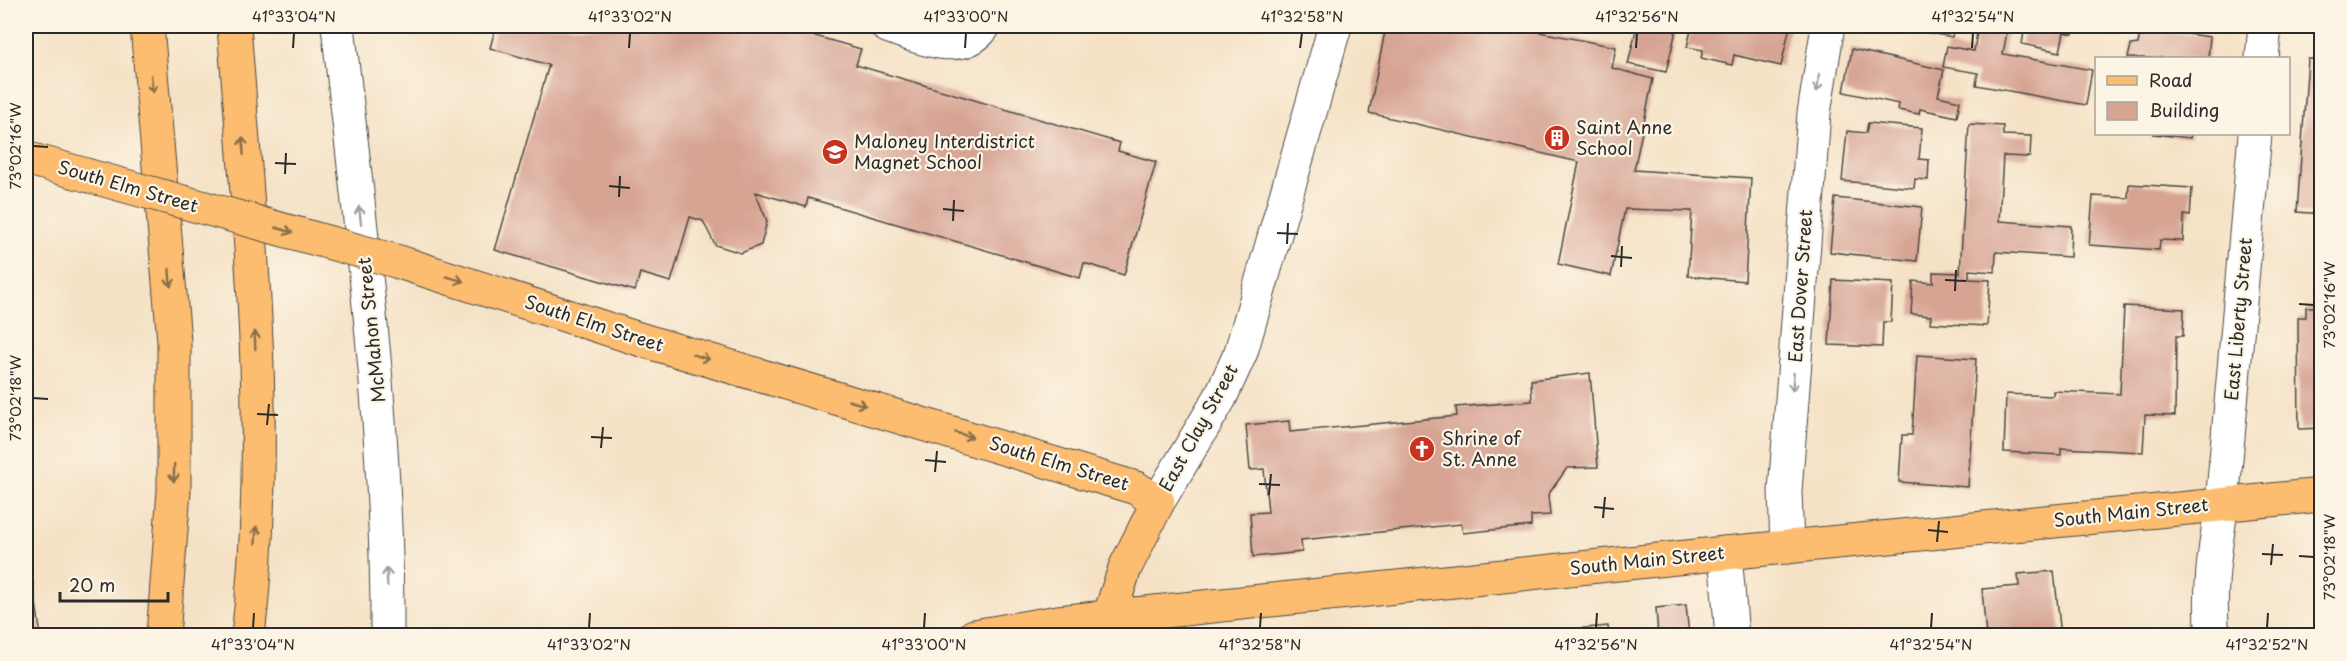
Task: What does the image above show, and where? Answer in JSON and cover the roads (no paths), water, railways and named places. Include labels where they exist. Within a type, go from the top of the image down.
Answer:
[{"type":"main road","points":[[147,26],[174,340],[174,491],[163,636]]},
{"type":"main road","points":[[234,26],[250,244],[258,414],[257,512],[248,636]]},
{"type":"main road","name":"South Elm Street","points":[[26,158],[399,262],[652,343],[1112,478],[1136,488],[1158,502]]},
{"type":"main road","name":"South Main Street","points":[[974,636],[1107,626],[1725,553],[2322,495]]},
{"type":"main road","name":"East Clay Street","points":[[1107,626],[1125,568],[1158,502]]},
{"type":"street","name":"McMahon Street","points":[[338,26],[370,298],[381,428],[387,636]]},
{"type":"street","points":[[887,26],[932,40],[971,34]]},
{"type":"street","name":"East Clay Street","points":[[1158,502],[1220,398],[1241,352],[1335,26]]},
{"type":"street","name":"East Dover Street","points":[[1787,547],[1785,491],[1814,113],[1828,26]]},
{"type":"street","points":[[2262,57],[2265,26]]},
{"type":"street","name":"East Liberty Street","points":[[2213,636],[2212,579],[2222,504],[2255,135]]},
{"type":"street","points":[[1725,553],[1732,636]]},
{"type":"place","name":"Saint Anne School","points":[[1557,138]]},
{"type":"place","name":"Maloney Interdistrict Magnet School","points":[[835,152]]},
{"type":"place","name":"Shrine of St. Anne","points":[[1422,449]]}]
